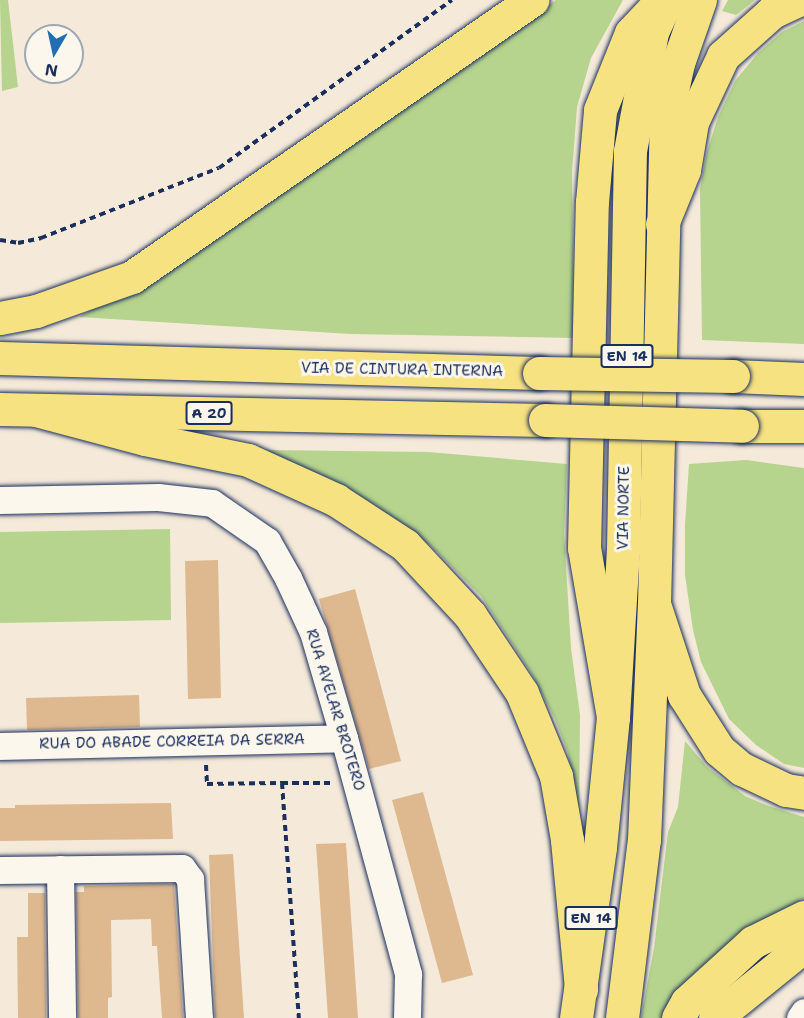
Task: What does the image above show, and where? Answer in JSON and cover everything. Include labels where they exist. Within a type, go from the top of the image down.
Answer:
[{"type":"highway","points":[[0,318],[36,311],[132,277],[532,0]]},
{"type":"highway","points":[[613,717],[584,548],[592,202],[600,110],[631,33],[662,0]]},
{"type":"highway","name":"VIA NORTE","points":[[579,1004],[613,717],[623,550],[630,151],[652,32],[667,0]]},
{"type":"highway","name":"EN 14","points":[[622,1018],[644,840],[654,604],[666,118],[678,63],[700,0]]},
{"type":"highway","points":[[662,224],[684,170],[692,122],[723,56],[772,12],[798,0]]},
{"type":"highway","name":"VIA DE CINTURA INTERNA","points":[[0,358],[804,379]]},
{"type":"highway","points":[[765,378],[804,370]]},
{"type":"highway","name":"A 20","points":[[0,410],[803,426]]},
{"type":"highway","points":[[36,410],[145,439],[248,460],[336,500],[405,545],[470,615],[522,693],[556,776],[567,840],[579,1004]]},
{"type":"highway","points":[[654,604],[684,695],[718,750],[742,768],[786,790],[804,793]]},
{"type":"highway","points":[[678,1018],[687,1002],[753,942],[804,917]]},
{"type":"highway","points":[[715,1018],[804,946]]},
{"type":"street","name":"RUA AVELAR BROTERO","points":[[0,500],[158,497],[212,502],[267,541],[288,578],[313,632],[357,783],[408,974],[407,1018]]},
{"type":"street","name":"RUA DO ABADE CORREIA DA SERRA","points":[[0,746],[344,738]]},
{"type":"street","points":[[0,870],[182,868],[189,879],[199,1018]]},
{"type":"street","points":[[60,869],[62,1018]]},
{"type":"street","points":[[800,1018],[804,1012]]},
{"type":"path","points":[[0,240],[18,243],[41,238],[219,168],[452,0]]},
{"type":"path","points":[[205,741],[207,784],[357,783]]},
{"type":"path","points":[[282,783],[299,1018]]},
{"type":"green space","points":[[0,0],[8,0],[18,87],[2,91]]},
{"type":"green space","points":[[556,0],[623,0],[591,58],[577,107],[572,172],[574,338],[351,334],[79,317],[189,253]]},
{"type":"green space","points":[[728,0],[755,0],[736,15],[722,11]]},
{"type":"green space","points":[[804,21],[804,344],[702,340],[700,189],[707,152],[718,117],[735,81],[758,53],[782,32]]},
{"type":"green space","points":[[268,450],[428,452],[567,464],[564,534],[571,648],[580,715],[579,823],[568,753],[555,719],[532,674],[481,596],[431,546],[370,502],[331,479],[268,454]]},
{"type":"green space","points":[[746,460],[804,468],[804,768],[784,764],[756,745],[729,719],[701,662],[693,630],[685,575],[685,525],[689,464]]},
{"type":"green space","points":[[170,529],[171,620],[0,623],[0,532]]},
{"type":"green space","points":[[685,741],[707,767],[745,796],[804,817],[804,898],[775,918],[662,1018],[641,1018],[654,948],[668,832],[678,807]]},
{"type":"building","points":[[218,560],[221,698],[188,699],[185,561]]},
{"type":"building","points":[[355,589],[401,761],[369,769],[319,599]]},
{"type":"building","points":[[139,695],[140,727],[27,730],[26,698]]},
{"type":"building","points":[[423,792],[473,975],[442,983],[392,800]]},
{"type":"building","points":[[171,803],[173,839],[0,841],[0,808],[15,808],[15,805]]},
{"type":"building","points":[[346,843],[358,1018],[328,1018],[316,844]]},
{"type":"building","points":[[233,854],[244,1018],[215,1018],[209,855]]},
{"type":"building","points":[[174,884],[183,1018],[162,1018],[157,946],[152,946],[151,919],[111,920],[112,997],[108,998],[108,1018],[78,1018],[76,892],[84,892],[84,886]]},
{"type":"building","points":[[28,893],[45,893],[46,1018],[18,1018],[17,937],[28,937]]}]
